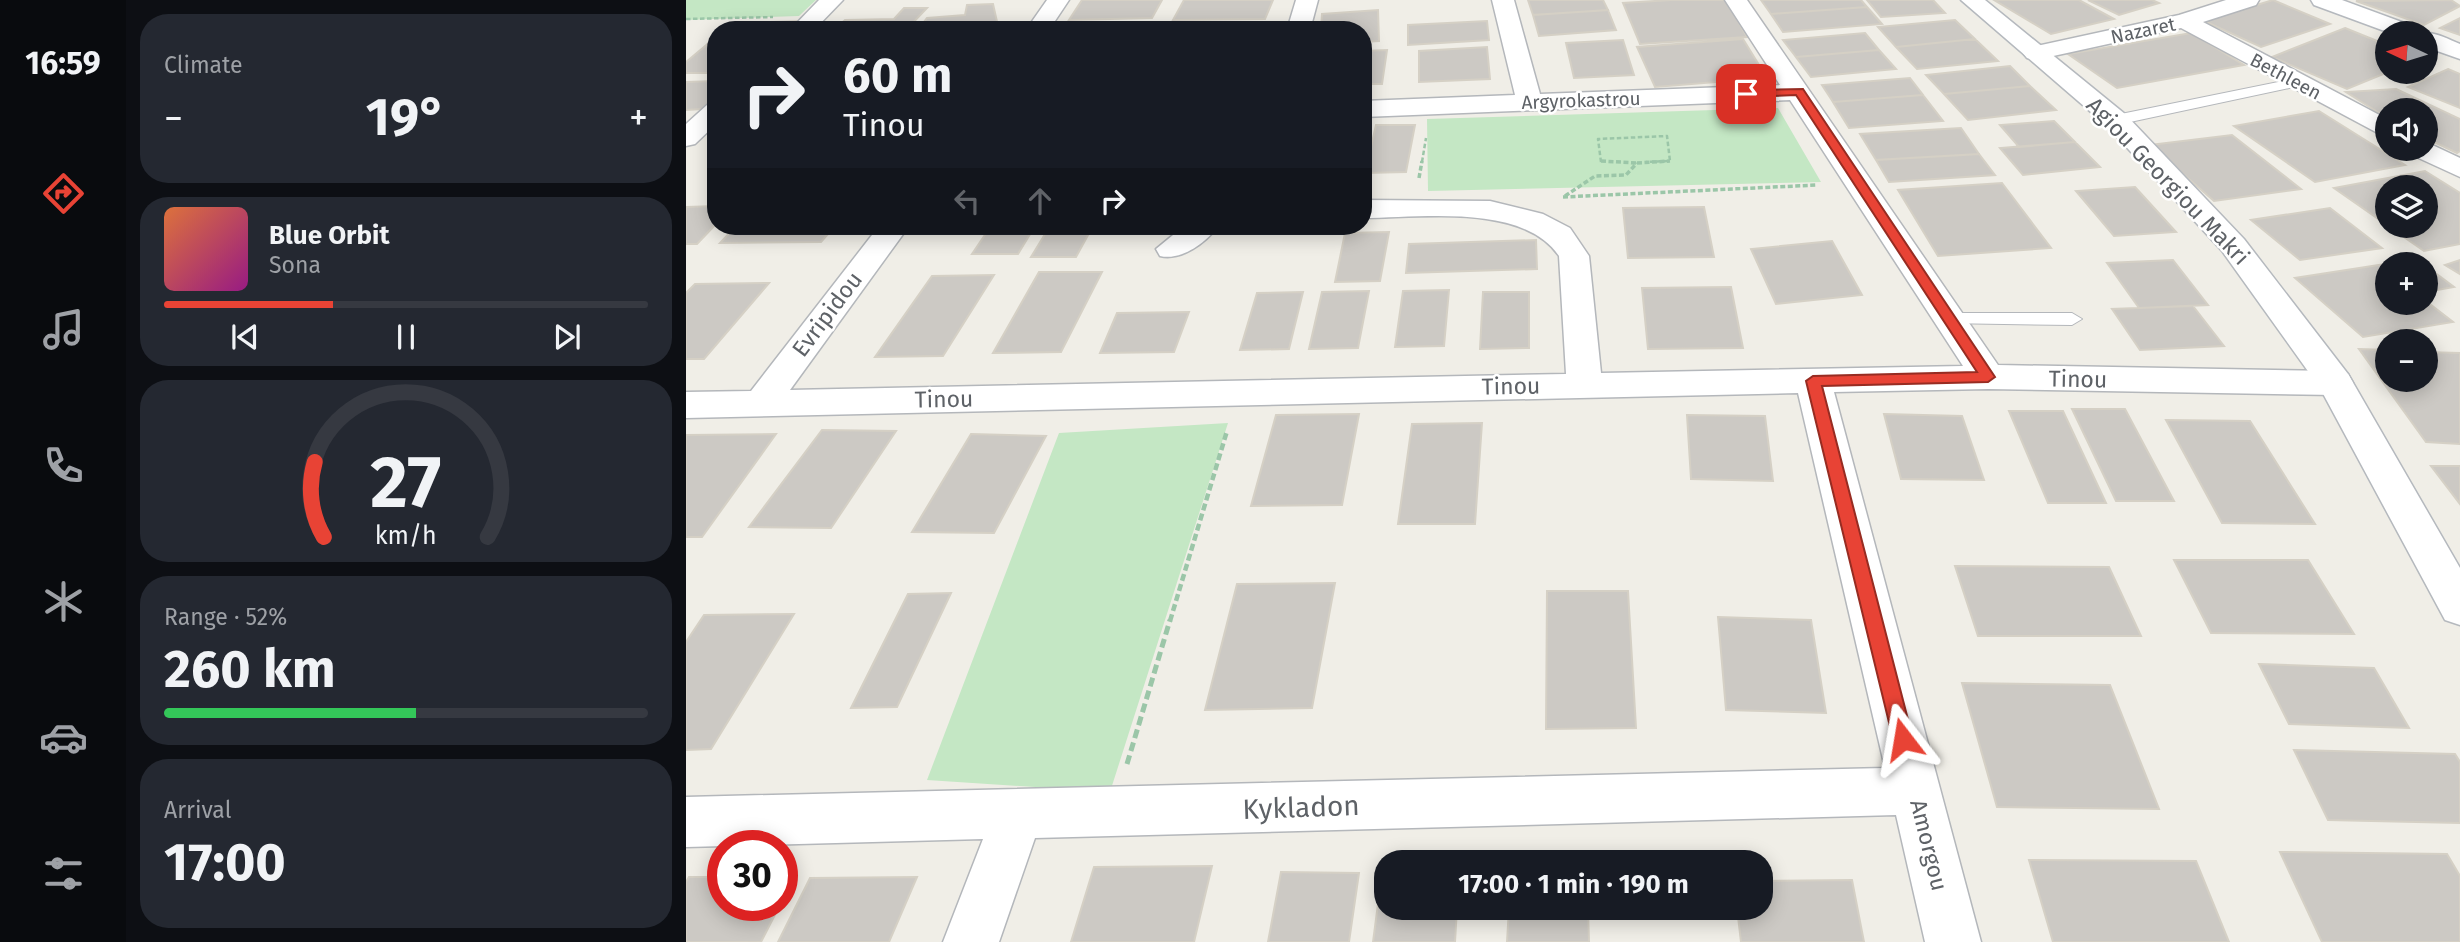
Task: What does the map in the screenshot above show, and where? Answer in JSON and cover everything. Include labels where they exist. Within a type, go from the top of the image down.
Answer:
[{"type":"street","points":[[810,21],[834,0]]},
{"type":"street","points":[[1043,21],[1058,0]]},
{"type":"street","points":[[1301,21],[1307,0]]},
{"type":"street","points":[[1503,0],[1529,102]]},
{"type":"street","points":[[1736,0],[1988,377]]},
{"type":"street","name":"Agiou Georgiou Makri","points":[[1972,0],[2116,120],[2233,244],[2336,383],[2460,607]]},
{"type":"street","name":"Nazaret","points":[[2035,53],[2184,21],[2248,0]]},
{"type":"street","points":[[2322,0],[2378,21]]},
{"type":"street","name":"Bethleen","points":[[2184,21],[2375,124]]},
{"type":"street","points":[[2438,44],[2460,52]]},
{"type":"street","name":"Argyrokastrou","points":[[1372,109],[1799,92]]},
{"type":"street","points":[[686,138],[707,118]]},
{"type":"street","points":[[2438,157],[2460,169]]},
{"type":"street","points":[[1372,209],[1490,210],[1533,220],[1559,234],[1574,256],[1584,384]]},
{"type":"street","name":"Evripidou","points":[[761,403],[887,235]]},
{"type":"street","points":[[1171,249],[1190,235]]},
{"type":"street","name":"Tinou","points":[[686,405],[1988,377],[2336,383]]},
{"type":"street","name":"Amorgou","points":[[1813,381],[1954,942]]},
{"type":"street","name":"Kykladon","points":[[686,822],[1916,791]]},
{"type":"street","points":[[971,942],[1018,815]]},
{"type":"lane","points":[[2116,120],[2298,82]]},
{"type":"lane","points":[[1950,319],[2072,319]]},
{"type":"path","points":[[686,19],[747,21]]},
{"type":"path","points":[[1414,208],[1432,106]]},
{"type":"path","points":[[1533,220],[1595,176],[1626,175],[1637,163],[1670,161],[1667,136],[1598,139],[1601,163],[1637,163]]},
{"type":"path","points":[[1564,197],[1860,183]]},
{"type":"path","points":[[1112,812],[1238,392]]},
{"type":"green space","points":[[686,0],[816,0],[799,16],[686,20]]},
{"type":"green space","points":[[1778,108],[1821,182],[1428,191],[1427,119]]},
{"type":"green space","points":[[1228,423],[1110,792],[927,780],[1059,433]]},
{"type":"building","points":[[1082,0],[1162,0],[1152,18],[1069,20]]},
{"type":"building","points":[[1184,0],[1273,0],[1265,19],[1173,20]]},
{"type":"building","points":[[1528,0],[1603,0],[1608,10],[1533,15]]},
{"type":"building","points":[[1726,0],[1747,37],[1640,44],[1623,3]]},
{"type":"building","points":[[1761,0],[1861,0],[1867,7],[1771,14]]},
{"type":"building","points":[[1867,0],[1933,0],[1945,13],[1881,17]]},
{"type":"building","points":[[1994,0],[2079,0],[2114,19],[2051,34]]},
{"type":"building","points":[[2088,0],[2152,0],[2159,3],[2119,15]]},
{"type":"building","points":[[2273,0],[2330,24],[2261,47],[2204,21]]},
{"type":"building","points":[[2451,0],[2460,6],[2432,21],[2413,21],[2356,1]]},
{"type":"building","points":[[993,4],[997,21],[925,21],[927,18],[965,15],[967,5]]},
{"type":"building","points":[[1867,7],[1882,24],[1783,32],[1771,14]]},
{"type":"building","points":[[904,8],[927,8],[915,21],[844,21],[845,20],[894,19]]},
{"type":"building","points":[[1378,10],[1379,41],[1372,41],[1372,21],[1322,21],[1322,14]]},
{"type":"building","points":[[1608,10],[1616,30],[1539,36],[1533,15]]},
{"type":"building","points":[[2460,18],[2460,35],[2440,28]]},
{"type":"building","points":[[1955,20],[1975,39],[1896,47],[1878,27]]},
{"type":"building","points":[[1487,21],[1489,40],[1408,45],[1408,25]]},
{"type":"building","points":[[2345,28],[2375,40],[2375,77],[2347,89],[2272,57]]},
{"type":"building","points":[[1865,33],[1879,50],[1796,57],[1783,40]]},
{"type":"building","points":[[2191,33],[2244,65],[2117,88],[2068,54]]},
{"type":"building","points":[[1743,39],[1767,78],[1655,87],[1637,47]]},
{"type":"building","points":[[1975,39],[1998,61],[1917,69],[1896,47]]},
{"type":"building","points":[[1623,40],[1634,75],[1574,78],[1566,43]]},
{"type":"building","points":[[707,44],[707,73],[686,73],[686,62]]},
{"type":"building","points":[[1487,47],[1490,79],[1419,82],[1419,51]]},
{"type":"building","points":[[1387,50],[1382,84],[1372,84],[1372,51]]},
{"type":"building","points":[[1879,50],[1896,69],[1811,77],[1796,57]]},
{"type":"building","points":[[2010,66],[2030,86],[1944,94],[1926,75]]},
{"type":"building","points":[[2448,69],[2460,74],[2460,108],[2408,87],[2415,84],[2438,84],[2438,74]]},
{"type":"building","points":[[1910,78],[1923,95],[1833,102],[1822,85]]},
{"type":"building","points":[[707,81],[707,105],[702,109],[686,110],[686,82]]},
{"type":"building","points":[[2030,86],[2056,110],[1968,120],[1944,94]]},
{"type":"building","points":[[2396,89],[2415,98],[2375,98],[2375,110],[2346,92]]},
{"type":"building","points":[[1923,95],[1943,121],[1849,128],[1833,102]]},
{"type":"building","points":[[2438,109],[2460,119],[2460,151],[2457,153],[2438,144]]},
{"type":"building","points":[[2319,111],[2375,146],[2375,161],[2399,161],[2405,165],[2315,182],[2234,126]]},
{"type":"building","points":[[2054,121],[2075,142],[2019,147],[2000,125]]},
{"type":"building","points":[[1376,125],[1415,125],[1406,172],[1372,173],[1372,142]]},
{"type":"building","points":[[1961,128],[1979,154],[1876,160],[1860,134]]},
{"type":"building","points":[[2232,135],[2301,189],[2214,201],[2150,145]]},
{"type":"building","points":[[2075,142],[2100,167],[2023,175],[2000,148]]},
{"type":"building","points":[[1979,154],[1995,175],[1889,182],[1876,160]]},
{"type":"building","points":[[2425,171],[2431,175],[2404,175]]},
{"type":"building","points":[[2438,179],[2460,193],[2460,244],[2424,251],[2405,238],[2438,238]]},
{"type":"building","points":[[2375,180],[2375,217],[2334,188]]},
{"type":"building","points":[[2002,183],[2051,248],[1938,256],[1898,190]]},
{"type":"building","points":[[2135,187],[2176,232],[2114,236],[2076,191]]},
{"type":"building","points":[[707,206],[707,233],[697,244],[686,244],[686,207]]},
{"type":"building","points":[[1704,207],[1714,257],[1628,258],[1623,208]]},
{"type":"building","points":[[2330,208],[2382,248],[2300,260],[2251,220]]},
{"type":"building","points":[[1372,232],[1389,232],[1380,281],[1335,282],[1345,235],[1372,235]]},
{"type":"building","points":[[728,235],[827,235],[821,242],[720,243]]},
{"type":"building","points":[[985,235],[1030,235],[1018,254],[972,254]]},
{"type":"building","points":[[1044,235],[1088,235],[1076,257],[1031,257]]},
{"type":"building","points":[[1536,240],[1537,269],[1406,273],[1409,244]]},
{"type":"building","points":[[1832,241],[1862,295],[1776,304],[1751,249]]},
{"type":"building","points":[[2173,260],[2208,305],[2139,308],[2107,263]]},
{"type":"building","points":[[2460,260],[2460,274],[2445,265]]},
{"type":"building","points":[[2375,266],[2375,315],[2438,315],[2438,310],[2453,322],[2411,329],[2375,329],[2375,335],[2363,337],[2295,278]]},
{"type":"building","points":[[1039,272],[1102,272],[1061,352],[993,353]]},
{"type":"building","points":[[994,275],[943,356],[875,357],[932,276]]},
{"type":"building","points":[[2438,275],[2454,287],[2438,290]]},
{"type":"building","points":[[769,283],[704,359],[686,359],[686,293],[695,284]]},
{"type":"building","points":[[1731,287],[1743,348],[1648,349],[1642,288]]},
{"type":"building","points":[[1449,290],[1444,346],[1395,347],[1403,291]]},
{"type":"building","points":[[1369,291],[1358,348],[1309,349],[1322,292]]},
{"type":"building","points":[[1303,292],[1289,349],[1240,350],[1257,293]]},
{"type":"building","points":[[1483,292],[1529,292],[1529,348],[1480,349]]},
{"type":"building","points":[[2193,306],[2224,346],[2140,350],[2112,309]]},
{"type":"building","points":[[1189,312],[1174,352],[1100,353],[1117,313]]},
{"type":"building","points":[[2359,349],[2375,350],[2375,371]]},
{"type":"building","points":[[2438,352],[2460,353],[2460,444],[2426,442],[2390,392],[2438,392]]},
{"type":"building","points":[[2072,409],[2125,409],[2174,501],[2116,501]]},
{"type":"building","points":[[2009,411],[2063,411],[2106,503],[2048,503]]},
{"type":"building","points":[[1359,414],[1342,505],[1251,506],[1276,415]]},
{"type":"building","points":[[1884,414],[1962,416],[1984,480],[1901,479]]},
{"type":"building","points":[[1687,415],[1765,416],[1773,481],[1691,479]]},
{"type":"building","points":[[2166,420],[2250,421],[2315,524],[2222,523]]},
{"type":"building","points":[[1482,423],[1475,524],[1398,524],[1412,424]]},
{"type":"building","points":[[822,430],[896,431],[831,528],[749,527]]},
{"type":"building","points":[[776,434],[702,537],[686,537],[686,435]]},
{"type":"building","points":[[971,434],[1046,436],[994,533],[912,532]]},
{"type":"building","points":[[2431,466],[2460,466],[2460,504]]},
{"type":"building","points":[[2174,560],[2308,560],[2354,634],[2211,633]]},
{"type":"building","points":[[1955,566],[2109,567],[2141,636],[1978,636]]},
{"type":"building","points":[[1335,583],[1312,708],[1205,710],[1237,584]]},
{"type":"building","points":[[1547,591],[1628,591],[1636,728],[1546,729]]},
{"type":"building","points":[[951,593],[897,707],[851,708],[908,594]]},
{"type":"building","points":[[794,614],[711,749],[686,750],[686,642],[704,615]]},
{"type":"building","points":[[1718,617],[1811,620],[1826,713],[1726,710]]},
{"type":"building","points":[[2259,664],[2374,668],[2409,728],[2289,724]]},
{"type":"building","points":[[1962,683],[2110,685],[2159,809],[1997,807]]},
{"type":"building","points":[[2294,750],[2455,754],[2460,762],[2460,823],[2328,820]]},
{"type":"building","points":[[2280,852],[2447,854],[2460,876],[2460,942],[2322,942]]},
{"type":"building","points":[[2029,860],[2196,861],[2229,942],[2053,942]]},
{"type":"building","points":[[1212,866],[1194,942],[1071,942],[1094,867]]},
{"type":"building","points":[[1281,872],[1359,873],[1349,942],[1268,942]]},
{"type":"building","points":[[689,877],[707,877],[707,921],[772,921],[761,942],[686,942],[686,882]]},
{"type":"building","points":[[917,877],[889,942],[778,942],[788,921],[798,921],[798,902],[810,878]]},
{"type":"building","points":[[1852,880],[1864,942],[1741,942],[1738,920],[1773,920],[1773,881]]},
{"type":"building","points":[[1376,920],[1456,920],[1455,942],[1373,942]]},
{"type":"building","points":[[1508,920],[1588,920],[1589,942],[1507,942]]},
{"type":"route","points":[[1746,94],[1799,92],[1988,377],[1813,381],[1903,739]]}]
